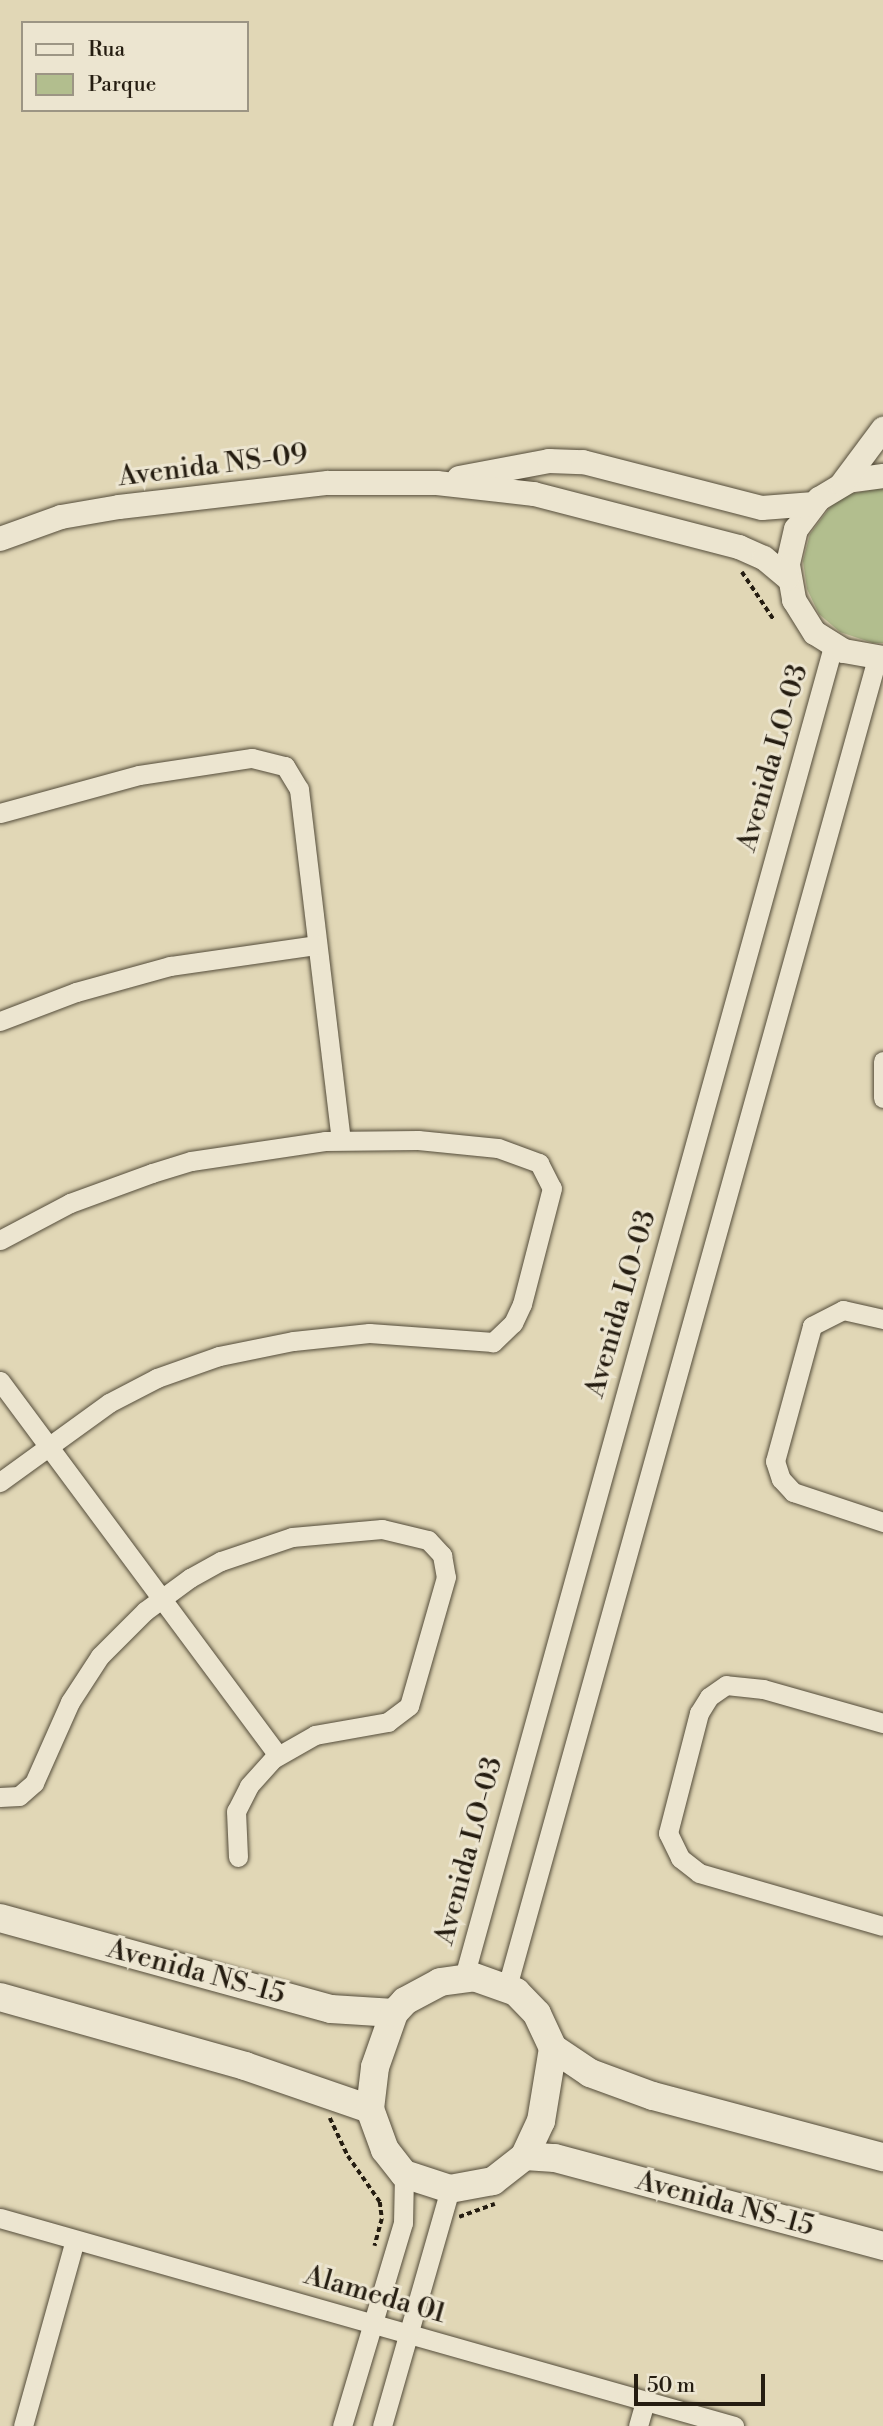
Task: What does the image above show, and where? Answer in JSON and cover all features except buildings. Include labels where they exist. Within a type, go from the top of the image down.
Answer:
[{"type":"main road","name":"Avenida NS-15","points":[[0,1918],[331,2009],[394,2013]]},
{"type":"main road","points":[[553,2048],[541,2121],[525,2156],[482,2186],[450,2189],[404,2174],[376,2134],[370,2109],[375,2067],[394,2013],[405,2001],[440,1982],[464,1977],[507,1987],[537,2014],[553,2048],[590,2073],[653,2096],[883,2157]]},
{"type":"main road","points":[[0,1997],[267,2073],[370,2109]]},
{"type":"main road","name":"Avenida NS-15","points":[[525,2156],[555,2158],[883,2246]]},
{"type":"street","points":[[507,1987],[880,658],[833,646],[804,620],[788,578],[794,535],[814,504],[842,484],[883,429]]},
{"type":"street","name":"Avenida NS-09","points":[[437,483],[536,463],[583,462],[762,508],[814,504]]},
{"type":"street","points":[[842,484],[883,476]]},
{"type":"street","name":"Avenida NS-09","points":[[0,539],[61,517],[146,503],[328,483],[437,483],[534,494],[725,543],[764,558],[788,578]]},
{"type":"street","name":"Avenida LO-03","points":[[464,1977],[833,646]]},
{"type":"street","points":[[0,813],[139,775],[252,758],[281,763],[299,789],[341,1139]]},
{"type":"street","points":[[0,1020],[86,989],[170,966],[316,945]]},
{"type":"street","points":[[883,1061],[883,1098]]},
{"type":"street","points":[[0,1240],[80,1199],[165,1169],[244,1152],[341,1139],[498,1148],[533,1160],[543,1168],[552,1185],[552,1198],[522,1304],[505,1334],[485,1344],[369,1333],[293,1341],[219,1356],[128,1392],[45,1446],[0,1482]]},
{"type":"street","points":[[883,1319],[843,1310],[812,1326],[775,1461],[781,1479],[793,1492],[883,1522]]},
{"type":"street","points":[[0,1381],[45,1446],[278,1755]]},
{"type":"street","points":[[1,1797],[19,1796],[34,1783],[90,1668],[161,1599],[221,1561],[292,1537],[382,1530],[414,1534],[435,1545],[444,1559],[446,1582],[406,1710],[384,1723],[322,1732],[278,1755],[249,1786],[236,1811],[238,1857]]},
{"type":"street","points":[[883,1723],[764,1689],[726,1685],[709,1697],[699,1713],[668,1833],[680,1858],[699,1873],[883,1926]]},
{"type":"street","points":[[342,2426],[403,2222],[404,2174]]},
{"type":"street","points":[[382,2426],[450,2189]]},
{"type":"street","name":"Alameda 01","points":[[0,2218],[734,2426]]},
{"type":"street","points":[[23,2426],[75,2239]]},
{"type":"street","points":[[638,2426],[645,2401]]},
{"type":"path","points":[[739,569],[774,620]]},
{"type":"green space","points":[[883,488],[883,643],[873,643],[840,632],[819,614],[807,589],[803,561],[810,534],[831,506],[849,494]]}]
